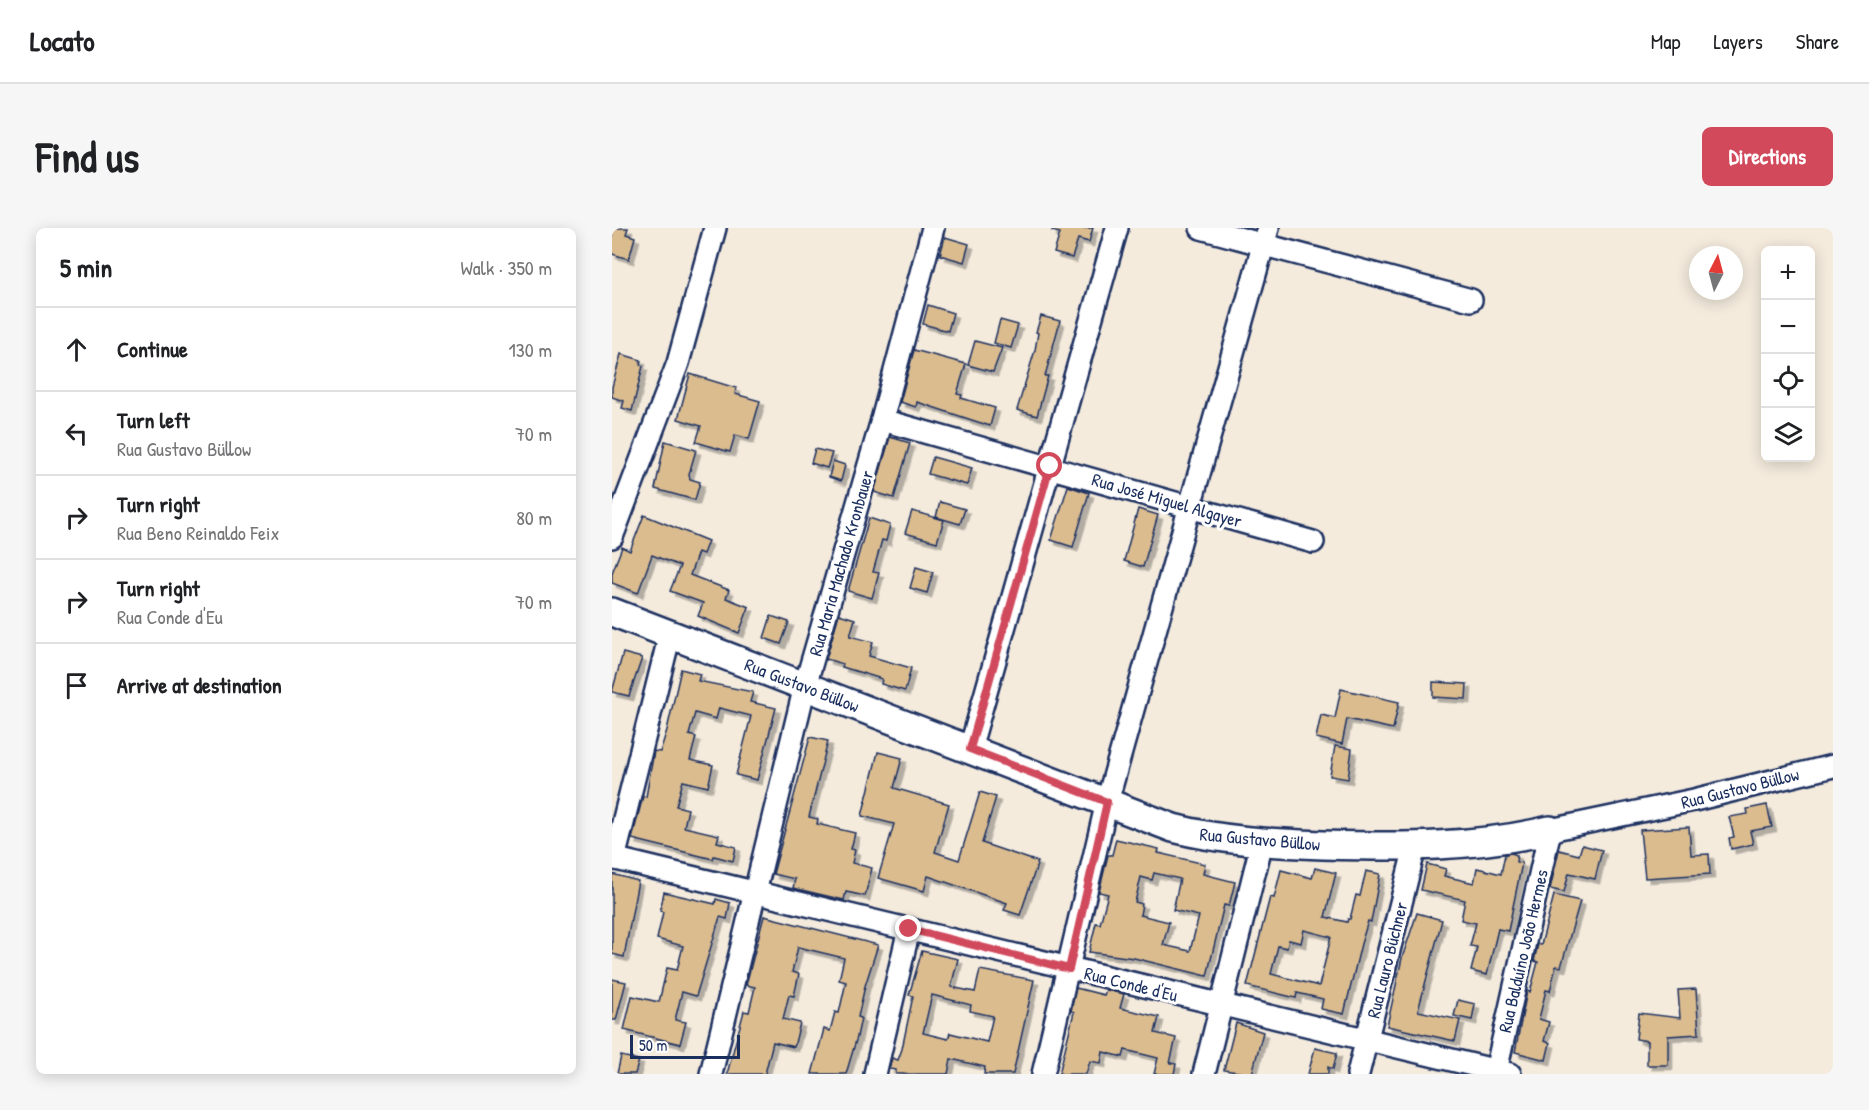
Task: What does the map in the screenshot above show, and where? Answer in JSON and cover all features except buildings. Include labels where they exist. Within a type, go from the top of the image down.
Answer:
[{"type":"main road","name":"Rua Gustavo Büllow","points":[[612,612],[1173,828],[1205,836],[1263,842],[1415,847],[1514,839],[1551,830]]},
{"type":"street","points":[[612,537],[678,363],[715,228]]},
{"type":"street","name":"Rua Maria Machado Kronbauer","points":[[711,1074],[805,686],[882,420],[933,228]]},
{"type":"street","points":[[970,749],[1117,228]]},
{"type":"street","points":[[1201,228],[1265,237],[1471,300]]},
{"type":"street","points":[[1043,1074],[1107,802],[1265,237]]},
{"type":"street","name":"Rua José Miguel Algayer","points":[[882,420],[1313,542]]},
{"type":"street","points":[[613,859],[670,634]]},
{"type":"street","name":"Rua Gustavo Büllow","points":[[1551,830],[1694,800],[1833,766]]},
{"type":"street","name":"Rua Balduíno João Hermes","points":[[1503,1072],[1551,830]]},
{"type":"street","points":[[1204,1074],[1263,842]]},
{"type":"street","name":"Rua Lauro Büchner","points":[[1358,1074],[1415,847]]},
{"type":"street","name":"Rua Conde d'Eu","points":[[613,859],[1503,1072]]},
{"type":"street","points":[[875,1074],[909,929]]},
{"type":"route","points":[[909,929],[1069,969],[1107,802],[970,749],[1050,466]]}]
